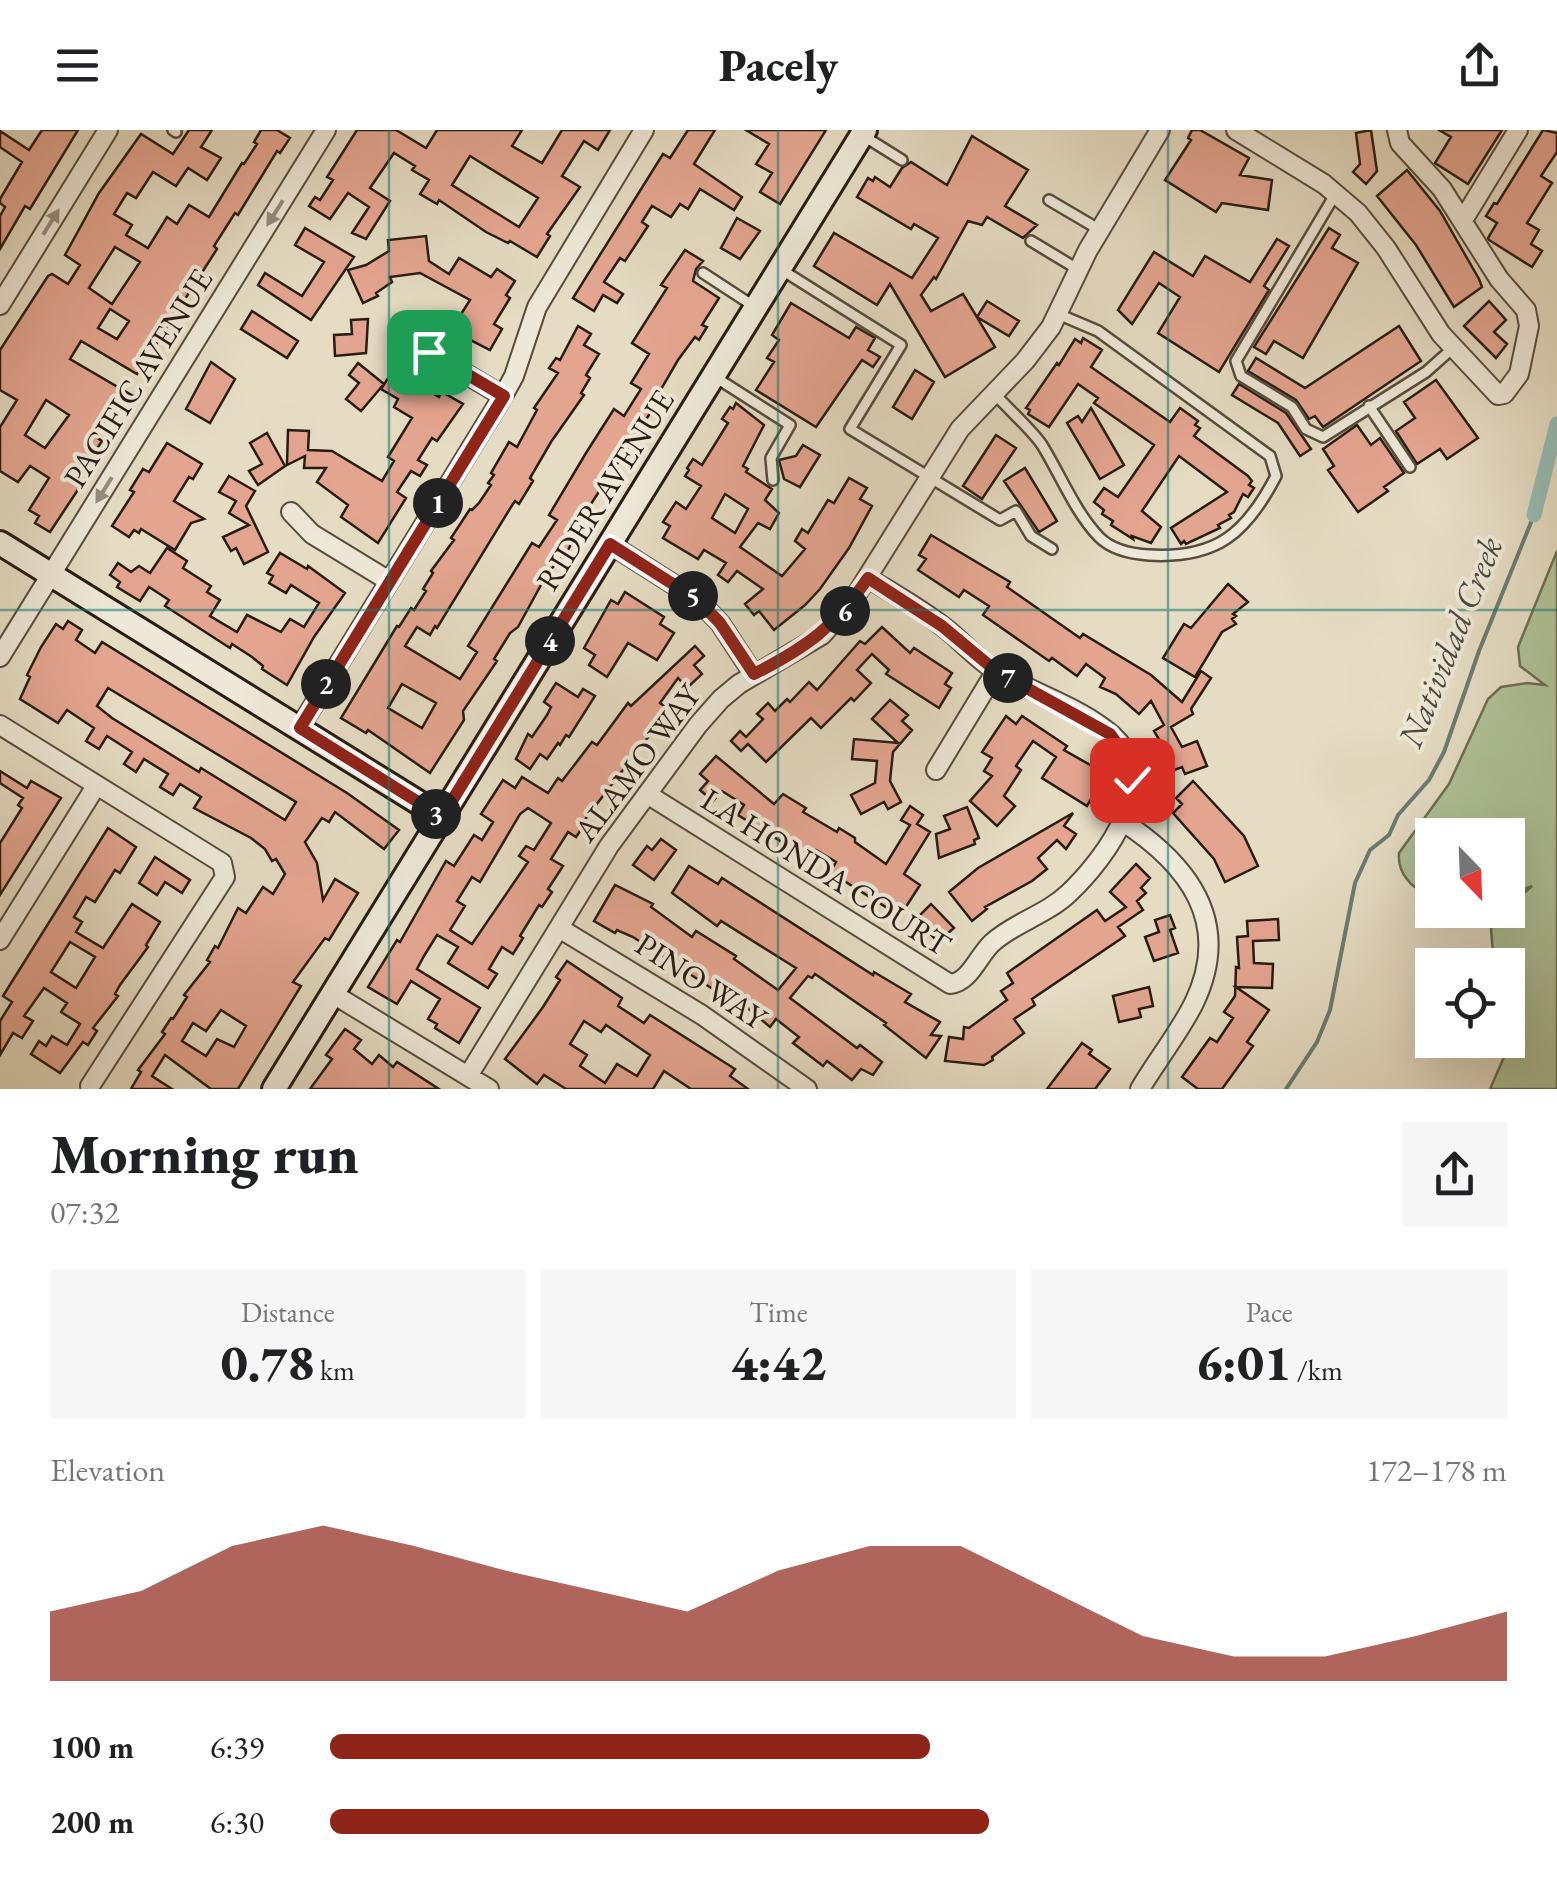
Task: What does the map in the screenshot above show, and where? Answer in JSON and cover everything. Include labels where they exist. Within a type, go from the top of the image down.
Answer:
[{"type":"street","points":[[0,306],[108,130]]},
{"type":"street","name":"PACIFIC AVENUE","points":[[0,657],[326,130]]},
{"type":"street","points":[[300,728],[504,396],[537,307],[644,130]]},
{"type":"street","name":"ALAMO WAY","points":[[468,1076],[609,846],[711,709],[728,691],[822,635],[844,613],[960,430],[1035,350],[1160,130]]},
{"type":"street","points":[[1236,130],[1336,193],[1378,236],[1423,310],[1498,396],[1511,389],[1518,374],[1528,314],[1490,266],[1442,189],[1400,143],[1397,130]]},
{"type":"street","points":[[1463,220],[1518,130]]},
{"type":"street","name":"RIDER AVENUE","points":[[274,1089],[864,132]]},
{"type":"street","points":[[403,326],[429,352],[504,396]]},
{"type":"street","points":[[291,512],[312,534],[389,580]]},
{"type":"street","points":[[0,543],[442,817]]},
{"type":"street","points":[[610,544],[698,600],[720,623],[754,674]]},
{"type":"street","name":"LA HONDA COURT","points":[[646,794],[950,984],[961,982],[999,937],[1052,907],[1072,890],[1122,821],[1130,802],[1132,780],[1128,759],[1118,742],[1100,727],[996,671],[942,626],[868,578]]},
{"type":"street","points":[[936,770],[996,671]]},
{"type":"street","points":[[0,725],[222,863],[226,870],[90,1086]]},
{"type":"street","points":[[0,940],[96,786]]},
{"type":"street","points":[[1122,821],[1162,848],[1180,868],[1200,905],[1206,935],[1206,964],[1193,1006],[1140,1089]]},
{"type":"street","name":"PINO WAY","points":[[559,928],[702,1015],[806,1089]]},
{"type":"street","points":[[333,994],[488,1089]]},
{"type":"lane","points":[[864,132],[902,160]]},
{"type":"lane","points":[[1336,193],[1236,361],[1240,376],[1295,409],[1312,435],[1326,436],[1426,372],[1453,348]]},
{"type":"lane","points":[[1049,200],[1100,230]]},
{"type":"lane","points":[[1030,241],[1079,270]]},
{"type":"lane","points":[[780,269],[901,345],[850,428],[1000,520],[1016,511],[1031,536],[1052,549]]},
{"type":"lane","points":[[703,273],[756,308]]},
{"type":"lane","points":[[994,392],[1040,441],[1090,524],[1106,543],[1142,554],[1190,555],[1215,547],[1242,526],[1276,476],[1270,456],[1104,335],[1058,314]]},
{"type":"lane","points":[[714,377],[790,425],[771,458],[773,480]]},
{"type":"lane","points":[[1368,406],[1410,467]]},
{"type":"green space","points":[[1557,551],[1557,1089],[1490,1089],[1504,1058],[1525,1058],[1525,948],[1493,948],[1491,929],[1525,928],[1525,892],[1532,886],[1525,889],[1525,818],[1424,818],[1449,784],[1488,699],[1501,687],[1545,685],[1520,666],[1518,647]]},
{"type":"green space","points":[[1415,831],[1415,887],[1401,869],[1399,853]]},
{"type":"building","points":[[42,130],[78,130],[30,209],[25,206],[0,249],[0,216],[5,207],[0,199],[22,162],[0,147],[0,131],[29,150]]},
{"type":"building","points":[[189,130],[212,130],[201,147],[221,158],[207,180],[188,168],[176,186],[153,172],[136,198],[127,193],[114,214],[132,225],[126,235],[148,248],[167,217],[177,224],[189,205],[209,217],[257,144],[254,142],[261,130],[277,130],[290,138],[280,153],[277,151],[238,215],[235,213],[214,246],[217,249],[137,374],[81,341],[70,359],[133,396],[124,411],[116,406],[94,436],[102,441],[86,466],[90,469],[50,532],[35,523],[39,516],[29,510],[49,478],[30,466],[18,482],[0,471],[0,427],[17,400],[0,390],[0,350],[48,276],[52,274],[68,284],[80,265],[65,255],[99,193],[141,134],[173,154]],"holes":[[[115,247],[140,262],[112,304],[89,288]],[[110,309],[129,321],[117,339],[98,328]],[[46,400],[69,415],[45,448],[25,435]]]},
{"type":"building","points":[[357,130],[396,130],[426,148],[437,130],[522,130],[512,146],[542,163],[562,130],[610,130],[598,150],[584,141],[562,176],[580,187],[547,234],[550,236],[537,257],[486,232],[439,200],[437,204],[420,194],[429,180],[394,153],[370,188],[390,201],[366,239],[352,233],[369,207],[348,193],[330,219],[309,206],[315,197],[320,200],[333,180],[327,177]],"holes":[[[470,156],[538,198],[519,227],[452,185]]]},
{"type":"building","points":[[688,130],[715,130],[694,164],[742,197],[734,210],[700,189],[688,209],[680,204],[671,217],[652,206],[642,222],[648,226],[625,261],[620,258],[604,282],[623,294],[617,303],[603,295],[594,311],[573,298],[663,154],[670,158]]},
{"type":"building","points":[[746,130],[826,130],[780,204],[760,192],[772,173],[756,164],[769,144]]},
{"type":"building","points":[[1192,130],[1200,130],[1249,158],[1240,175],[1272,180],[1268,210],[1222,203],[1216,212],[1165,180],[1191,140],[1188,138]]},
{"type":"building","points":[[1371,130],[1377,171],[1366,184],[1353,172],[1360,164],[1356,133]]},
{"type":"building","points":[[1439,130],[1502,130],[1468,184],[1435,163],[1451,137]]},
{"type":"building","points":[[1543,130],[1557,133],[1557,152],[1541,176],[1552,183],[1527,223],[1539,230],[1531,244],[1542,251],[1532,267],[1489,240],[1497,223],[1486,216]]},
{"type":"building","points":[[972,136],[1028,170],[1005,206],[1037,225],[1023,238],[987,217],[982,225],[968,221],[936,279],[921,295],[931,311],[963,294],[995,347],[945,377],[890,284],[877,305],[814,266],[834,233],[912,278],[938,238],[914,224],[911,229],[857,197],[868,178],[873,181],[875,177],[890,187],[902,168],[911,162],[947,185]]},
{"type":"building","points":[[1407,170],[1440,211],[1482,287],[1454,307],[1416,245],[1377,196]]},
{"type":"building","points":[[737,218],[760,231],[740,259],[721,248]]},
{"type":"building","points":[[305,228],[354,257],[311,320],[258,285],[265,273],[302,296],[324,262],[295,245]]},
{"type":"building","points":[[1329,228],[1340,235],[1332,248],[1358,263],[1303,358],[1274,341],[1266,354],[1254,347]]},
{"type":"building","points":[[426,236],[429,261],[449,274],[459,258],[491,277],[497,269],[515,281],[494,324],[502,329],[490,350],[451,330],[470,300],[420,273],[390,277],[392,282],[376,293],[378,296],[363,303],[348,270],[366,265],[389,251],[388,240]]},
{"type":"building","points":[[1277,239],[1289,246],[1264,286],[1269,290],[1219,372],[1158,333],[1180,297],[1159,283],[1132,324],[1118,310],[1154,252],[1193,276],[1205,256],[1250,282]]},
{"type":"building","points":[[685,250],[703,261],[693,281],[719,298],[702,325],[707,327],[678,360],[657,396],[660,398],[576,527],[579,529],[568,550],[547,574],[518,627],[494,659],[497,661],[463,711],[464,720],[430,773],[368,730],[366,733],[341,718],[397,626],[426,591],[423,589],[431,571],[454,540],[451,538],[491,485],[491,473],[509,442],[517,447],[537,410],[534,408],[558,373],[549,368],[556,358],[560,360],[578,326],[591,334],[584,345],[599,354],[586,375],[590,378],[581,393],[584,395],[551,442],[519,504],[515,501],[511,507],[437,628],[430,635],[417,627],[405,646],[460,679],[477,652],[468,646],[532,543],[539,547],[557,520],[549,515],[586,453],[614,409],[624,416],[641,389],[631,383],[649,354],[632,343],[667,288],[661,285]],"holes":[[[402,684],[436,703],[422,728],[388,708]]]},
{"type":"building","points":[[987,301],[1019,321],[1009,336],[977,317]]},
{"type":"building","points":[[1489,301],[1506,320],[1494,332],[1507,344],[1496,358],[1464,326]]},
{"type":"building","points":[[791,303],[849,338],[856,327],[875,338],[868,350],[880,357],[873,367],[862,360],[816,427],[756,390],[774,362],[767,358],[779,340],[772,335]]},
{"type":"building","points":[[252,311],[298,341],[287,358],[241,329]]},
{"type":"building","points":[[368,319],[366,353],[335,356],[334,335],[352,334],[351,320]]},
{"type":"building","points":[[1399,326],[1421,361],[1323,427],[1315,416],[1309,419],[1296,400],[1248,371],[1256,358],[1305,388]]},
{"type":"building","points":[[1083,338],[1102,350],[1091,367],[1170,422],[1180,408],[1198,421],[1195,425],[1200,428],[1194,436],[1252,481],[1249,485],[1254,488],[1248,497],[1243,494],[1229,515],[1231,518],[1218,525],[1220,528],[1181,544],[1171,528],[1227,492],[1179,456],[1142,511],[1161,527],[1151,543],[1132,536],[1133,539],[1111,525],[1113,521],[1094,502],[1104,488],[1118,497],[1154,445],[1094,403],[1098,398],[1078,384],[1049,427],[1028,414],[1030,410],[1026,408],[1057,363],[1075,339],[1081,343]]},
{"type":"building","points":[[211,362],[235,379],[210,423],[186,409]]},
{"type":"building","points":[[358,363],[384,384],[361,411],[346,399],[359,383],[349,375]]},
{"type":"building","points":[[402,366],[416,375],[413,381],[439,397],[442,392],[463,404],[418,460],[427,465],[420,476],[411,471],[397,492],[406,498],[378,543],[341,517],[348,505],[317,482],[326,468],[304,468],[305,456],[287,465],[288,430],[309,431],[308,450],[332,451],[382,481],[394,461],[388,457],[412,418],[394,407],[398,399],[381,389]]},
{"type":"building","points":[[915,370],[934,382],[912,419],[893,407]]},
{"type":"building","points":[[1436,380],[1478,438],[1447,459],[1440,449],[1417,464],[1396,431],[1415,418],[1404,402]]},
{"type":"building","points":[[1239,384],[1286,413],[1311,449],[1300,456],[1278,423],[1232,395]]},
{"type":"building","points":[[736,403],[764,425],[743,466],[772,489],[765,500],[779,513],[770,529],[758,523],[740,547],[782,576],[805,549],[795,541],[802,529],[808,533],[828,500],[834,503],[849,478],[867,488],[860,499],[872,506],[820,589],[774,630],[759,611],[754,615],[745,604],[763,589],[737,571],[728,582],[718,575],[726,563],[704,550],[698,559],[663,538],[670,526],[663,522],[676,502],[686,509],[701,486],[685,476],[687,468],[693,459],[702,465],[728,423],[722,419],[730,407],[733,409]],"holes":[[[725,494],[748,509],[735,533],[712,518]]]},
{"type":"building","points":[[1091,408],[1124,465],[1100,479],[1067,423],[1078,416],[1082,422]]},
{"type":"building","points":[[1357,425],[1371,445],[1380,438],[1404,473],[1384,487],[1388,491],[1358,512],[1328,470],[1334,466],[1323,449]]},
{"type":"building","points":[[267,433],[285,466],[258,485],[249,471],[262,464],[250,443]]},
{"type":"building","points":[[996,435],[1016,448],[982,499],[963,486]]},
{"type":"building","points":[[167,443],[202,464],[174,501],[204,519],[191,523],[175,550],[141,529],[139,533],[134,530],[129,537],[112,526],[134,492],[130,490],[143,469],[149,472]]},
{"type":"building","points":[[803,445],[820,455],[800,487],[784,479],[779,460],[796,456]]},
{"type":"building","points":[[1025,468],[1057,521],[1039,532],[1004,481]]},
{"type":"building","points":[[229,476],[255,491],[246,506],[268,552],[244,564],[236,548],[231,551],[223,537],[249,525],[229,513],[236,501],[219,492]]},
{"type":"building","points":[[931,535],[1010,582],[1007,587],[1080,638],[1083,634],[1151,675],[1182,702],[1201,671],[1211,678],[1191,709],[1193,714],[1171,727],[1182,747],[1197,741],[1207,766],[1185,774],[1182,767],[1169,772],[1162,755],[1167,753],[1154,731],[1164,725],[1151,701],[1139,714],[1116,694],[1100,687],[1105,678],[1086,664],[1077,676],[1052,658],[1049,661],[983,615],[989,606],[964,590],[959,597],[918,570],[926,559],[919,555]]},
{"type":"building","points":[[167,548],[187,561],[183,568],[211,586],[207,592],[220,600],[210,616],[237,632],[247,615],[281,632],[290,619],[304,627],[319,603],[291,585],[286,593],[269,583],[273,576],[267,573],[280,553],[307,569],[308,566],[345,593],[287,685],[232,644],[230,648],[165,606],[169,600],[149,587],[140,601],[117,587],[120,582],[110,575],[118,563],[131,572],[139,566],[150,573]]},
{"type":"building","points":[[1228,584],[1248,602],[1233,614],[1236,624],[1222,632],[1195,677],[1163,658],[1184,624],[1191,628]]},
{"type":"building","points":[[625,592],[664,617],[660,624],[674,633],[657,660],[628,643],[607,677],[589,665],[595,655],[584,648],[611,600],[618,604]]},
{"type":"building","points":[[68,621],[82,630],[76,640],[95,653],[102,642],[347,793],[399,830],[384,849],[335,812],[329,822],[322,818],[305,842],[317,863],[323,900],[335,879],[358,893],[329,940],[325,938],[293,982],[301,986],[238,1089],[211,1089],[165,1055],[152,1076],[172,1089],[131,1089],[141,1072],[138,1070],[165,1034],[162,1032],[187,997],[184,995],[210,962],[207,960],[215,946],[218,948],[238,908],[246,913],[263,887],[273,894],[285,874],[276,859],[272,861],[251,838],[194,808],[201,797],[180,784],[173,795],[160,787],[168,774],[144,759],[136,772],[124,764],[132,752],[107,736],[99,749],[86,741],[94,728],[67,710],[58,723],[20,699],[41,647],[56,624],[63,629]],"holes":[[[108,688],[296,802],[285,820],[112,718],[97,706]],[[221,1010],[246,1026],[234,1047],[217,1039],[206,1056],[182,1041],[193,1023],[206,1031]]]},
{"type":"building","points":[[882,627],[910,653],[914,648],[952,673],[945,684],[951,688],[939,708],[886,674],[889,670],[872,654],[857,670],[871,683],[854,701],[851,698],[821,728],[811,718],[766,762],[748,744],[741,751],[731,741],[740,731],[746,737],[763,719],[757,714],[768,703],[775,711],[809,682],[817,690],[860,641],[865,644]]},
{"type":"building","points":[[695,646],[704,656],[694,665],[702,674],[687,688],[678,678],[660,703],[669,710],[583,822],[576,837],[568,832],[551,859],[563,866],[548,889],[552,892],[542,907],[539,905],[513,954],[502,947],[489,969],[497,974],[488,988],[448,963],[458,947],[437,935],[417,969],[480,1008],[459,1043],[428,1019],[440,999],[411,981],[397,1004],[368,987],[397,940],[400,942],[446,861],[454,866],[474,835],[482,840],[493,822],[481,814],[503,780],[515,788],[522,777],[548,793],[592,742],[597,745],[628,703],[631,706]],"holes":[[[528,808],[551,823],[534,850],[526,846],[519,856],[528,862],[472,944],[450,930],[465,906],[457,901],[472,877],[480,882],[520,814]]]},
{"type":"building","points":[[556,683],[578,697],[583,689],[595,696],[569,737],[566,735],[558,743],[547,759],[540,754],[530,769],[516,759],[528,734],[532,737],[547,715],[551,707],[544,702]]},
{"type":"building","points":[[890,700],[908,715],[902,721],[912,730],[893,752],[890,781],[901,802],[888,809],[884,802],[861,814],[851,795],[875,783],[877,761],[852,759],[854,739],[898,743],[872,719]]},
{"type":"building","points":[[1006,716],[1016,724],[1022,716],[1067,746],[1064,750],[1099,770],[1092,782],[1099,786],[1087,806],[1042,778],[1056,757],[1033,741],[1016,766],[1021,770],[1004,796],[1015,806],[997,826],[970,801],[992,776],[984,771],[992,758],[982,752]]},
{"type":"building","points":[[716,756],[774,804],[783,794],[806,808],[803,812],[855,838],[855,842],[886,864],[910,825],[901,820],[910,806],[923,815],[917,824],[930,832],[904,874],[920,885],[900,916],[830,872],[836,862],[816,850],[811,860],[738,815],[744,805],[722,791],[713,801],[700,790],[708,781],[700,774]]},
{"type":"building","points":[[0,771],[27,788],[31,781],[61,798],[0,895],[0,843],[22,808],[18,805],[23,798],[0,783]]},
{"type":"building","points":[[1193,781],[1244,836],[1258,866],[1225,882],[1214,859],[1173,813],[1182,804],[1176,798]]},
{"type":"building","points":[[967,807],[979,838],[974,840],[975,844],[939,858],[936,834],[950,829],[944,816]]},
{"type":"building","points":[[1073,813],[1064,826],[1076,834],[1066,849],[1057,840],[1038,858],[1047,869],[985,907],[972,921],[949,892],[978,868]]},
{"type":"building","points":[[108,828],[136,847],[120,873],[115,870],[95,902],[86,897],[74,917],[82,922],[76,932],[103,948],[132,904],[160,922],[148,947],[120,985],[115,994],[118,996],[93,1028],[97,1031],[88,1045],[83,1042],[60,1073],[31,1054],[39,1041],[46,1046],[52,1036],[67,1045],[80,1024],[61,1012],[67,1003],[44,988],[24,1016],[33,1021],[22,1038],[13,1033],[0,1055],[0,1021],[12,1002],[3,996]],"holes":[[[70,942],[95,957],[76,988],[51,972]]]},
{"type":"building","points":[[661,839],[676,850],[654,880],[633,865],[647,846],[652,850]]},
{"type":"building","points":[[155,857],[190,880],[182,893],[165,882],[157,895],[139,883]]},
{"type":"building","points":[[1136,864],[1150,878],[1141,888],[1146,893],[1137,901],[1143,910],[1118,927],[1125,936],[1032,999],[1035,1005],[1014,1019],[1024,1033],[993,1060],[984,1065],[945,1061],[949,1037],[963,1039],[964,1027],[969,1028],[1007,1000],[1001,991],[1013,983],[1007,973],[1097,910],[1105,921],[1126,907],[1110,892]]},
{"type":"building","points":[[689,866],[718,884],[722,878],[873,975],[874,972],[911,994],[905,1002],[940,1022],[931,1035],[941,1036],[926,1058],[886,1023],[815,974],[812,978],[808,976],[790,998],[882,1062],[873,1075],[861,1069],[852,1080],[827,1061],[823,1066],[793,1043],[799,1037],[776,1019],[770,1027],[744,1005],[725,997],[633,937],[617,930],[615,933],[594,921],[615,885],[653,904],[651,907],[692,937],[696,931],[736,956],[734,959],[778,990],[796,968],[721,921],[717,926],[672,893]]},
{"type":"building","points":[[931,904],[954,928],[938,942],[916,919]]},
{"type":"building","points":[[1170,915],[1175,928],[1170,930],[1178,953],[1154,961],[1145,937],[1159,932],[1155,920]]},
{"type":"building","points":[[1278,919],[1279,940],[1253,941],[1254,963],[1273,964],[1272,988],[1236,987],[1269,1010],[1247,1042],[1253,1046],[1222,1089],[1198,1089],[1182,1077],[1210,1038],[1217,1042],[1233,1018],[1224,1012],[1235,996],[1236,967],[1239,968],[1237,937],[1248,936],[1247,921]]},
{"type":"building","points":[[567,961],[622,998],[618,1006],[644,1023],[650,1015],[735,1069],[730,1076],[748,1089],[691,1089],[664,1071],[653,1089],[566,1089],[544,1075],[537,1084],[505,1059],[560,980],[556,977]],"holes":[[[584,1021],[601,1032],[606,1025],[650,1055],[637,1076],[617,1064],[605,1083],[580,1066],[587,1055],[570,1044]]]},
{"type":"building","points":[[1149,987],[1153,1006],[1139,1009],[1141,1017],[1119,1022],[1113,996]]},
{"type":"building","points":[[345,1029],[361,1040],[354,1049],[372,1064],[379,1055],[393,1067],[397,1062],[439,1089],[310,1089],[332,1059],[326,1055]]},
{"type":"building","points":[[1082,1043],[1092,1050],[1089,1054],[1110,1069],[1095,1089],[1047,1089]]},
{"type":"waterway","name":"Natividad Creek","points":[[1534,515],[1557,424]]},
{"type":"waterway","name":"Natividad Creek","points":[[1286,1089],[1317,1042],[1330,1010],[1355,883],[1370,850],[1389,835],[1398,815],[1429,780],[1444,752],[1479,651],[1534,515]]},
{"type":"route","points":[[429,352],[504,396],[300,728],[442,817],[610,544],[698,600],[720,623],[754,674],[822,635],[844,613],[868,578],[942,626],[988,666],[1110,734],[1128,759],[1132,780]]}]
